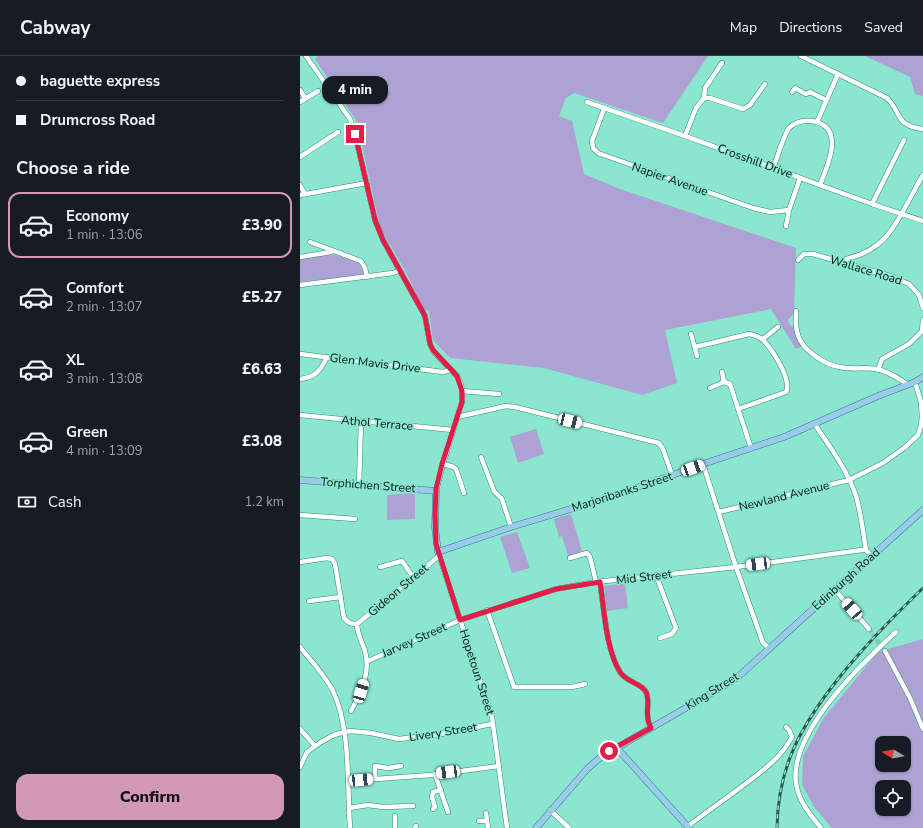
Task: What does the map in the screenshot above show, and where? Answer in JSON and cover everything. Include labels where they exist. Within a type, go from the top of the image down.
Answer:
[{"type":"main road","name":"Marjoribanks Street","points":[[438,554],[511,527],[614,496],[784,437],[814,423],[915,382],[923,377]]},
{"type":"main road","name":"Torphichen Street","points":[[300,480],[436,491]]},
{"type":"main road","points":[[436,491],[435,527],[438,554]]},
{"type":"main road","name":"Edinburgh Road","points":[[769,648],[923,510]]},
{"type":"main road","name":"King Street","points":[[536,828],[550,810],[588,768],[601,757],[727,684],[769,648]]},
{"type":"main road","points":[[616,747],[688,827]]},
{"type":"street","points":[[306,56],[350,119],[378,228],[383,240],[425,316],[430,344],[433,350],[457,376],[462,391],[462,402],[442,464],[436,491]]},
{"type":"street","points":[[801,56],[887,98],[894,104],[901,120],[911,128],[923,129]]},
{"type":"street","points":[[685,136],[696,108],[704,98],[705,88],[722,63]]},
{"type":"street","points":[[817,122],[838,74]]},
{"type":"street","points":[[704,98],[710,98],[743,109],[750,105],[765,84]]},
{"type":"street","points":[[792,92],[795,88],[806,94],[810,92],[826,100]]},
{"type":"street","points":[[300,90],[305,98]]},
{"type":"street","points":[[300,102],[318,91]]},
{"type":"street","name":"Crosshill Drive","points":[[587,102],[923,221]]},
{"type":"street","name":"Napier Avenue","points":[[604,109],[592,141],[593,148],[598,153],[753,208],[770,212],[789,210]]},
{"type":"street","points":[[773,168],[788,129],[796,123],[805,120],[817,122],[827,129],[832,138],[832,152],[820,185]]},
{"type":"street","points":[[300,156],[338,132]]},
{"type":"street","points":[[872,204],[904,140]]},
{"type":"street","points":[[840,261],[861,255],[878,245],[889,235],[923,175]]},
{"type":"street","points":[[786,226],[789,210],[800,178]]},
{"type":"street","points":[[300,184],[303,194],[367,183]]},
{"type":"street","points":[[310,242],[361,261],[367,276]]},
{"type":"street","points":[[300,257],[333,251]]},
{"type":"street","name":"Wallace Road","points":[[798,260],[804,254],[813,254],[890,276],[909,284],[922,300],[923,308]]},
{"type":"street","points":[[300,285],[393,273],[400,270]]},
{"type":"street","points":[[796,311],[795,321],[798,336],[806,349],[831,365],[840,368],[878,370],[898,378],[907,384]]},
{"type":"street","points":[[878,370],[882,359],[909,344],[922,331],[923,320]]},
{"type":"street","points":[[762,339],[778,327]]},
{"type":"street","points":[[691,334],[697,356]]},
{"type":"street","points":[[695,347],[749,334],[762,339],[780,364],[787,389],[784,393],[738,409]]},
{"type":"street","name":"Glen Mavis Drive","points":[[300,354],[443,372],[450,370]]},
{"type":"street","points":[[300,379],[307,378],[317,373],[321,369],[327,357]]},
{"type":"street","points":[[722,372],[724,382]]},
{"type":"street","points":[[710,388],[724,382],[730,384],[751,448]]},
{"type":"street","points":[[915,382],[921,402],[922,417],[920,434]]},
{"type":"street","points":[[462,391],[499,394]]},
{"type":"street","points":[[457,417],[506,406],[514,407],[659,443],[663,448],[672,475]]},
{"type":"street","name":"Athol Terrace","points":[[300,416],[453,430]]},
{"type":"street","points":[[359,485],[361,422]]},
{"type":"street","points":[[814,423],[837,457],[849,480],[859,509],[866,550],[872,556]]},
{"type":"street","name":"Newland Avenue","points":[[719,512],[849,480],[883,463],[920,434]]},
{"type":"street","points":[[481,457],[494,491],[502,499],[511,527]]},
{"type":"street","points":[[442,464],[454,467],[456,469],[464,493]]},
{"type":"street","points":[[703,464],[736,567],[763,643],[769,648]]},
{"type":"street","points":[[300,516],[355,519]]},
{"type":"street","name":"Mid Street","points":[[460,620],[487,610],[556,589],[598,582],[736,567],[866,550]]},
{"type":"street","points":[[570,558],[587,553],[590,557],[598,582],[608,639],[614,660],[621,673],[628,680],[643,688],[646,692],[648,719],[651,728]]},
{"type":"street","name":"Gideon Street","points":[[357,624],[438,554]]},
{"type":"street","name":"Hopetoun Street","points":[[438,554],[490,713],[507,828]]},
{"type":"street","points":[[300,562],[327,558],[332,559],[335,564],[344,618],[347,622],[357,624],[357,632],[363,644],[368,661],[367,672],[361,691],[351,711]]},
{"type":"street","points":[[380,567],[402,561],[412,577]]},
{"type":"street","points":[[656,575],[676,628],[672,634],[662,636]]},
{"type":"street","points":[[834,590],[869,629]]},
{"type":"street","points":[[309,601],[341,597]]},
{"type":"street","points":[[487,610],[514,687],[572,687],[585,684]]},
{"type":"street","name":"Jarvey Street","points":[[368,661],[460,620]]},
{"type":"street","points":[[821,828],[798,793],[796,783],[798,755],[814,723],[847,681],[869,656],[896,632]]},
{"type":"street","points":[[300,647],[333,691],[345,732],[350,828]]},
{"type":"street","points":[[885,651],[910,698],[923,729]]},
{"type":"street","name":"Livery Street","points":[[345,732],[351,731],[399,739],[420,737],[492,724]]},
{"type":"street","points":[[688,827],[754,777],[780,755],[792,737],[786,727]]},
{"type":"street","points":[[300,729],[315,746]]},
{"type":"street","points":[[300,767],[307,752],[334,735],[345,732]]},
{"type":"street","points":[[375,779],[376,766],[388,768],[401,766]]},
{"type":"street","points":[[348,781],[435,774],[499,766]]},
{"type":"street","points":[[435,774],[448,812]]},
{"type":"street","points":[[433,809],[435,807],[432,797],[433,792],[441,790]]},
{"type":"street","points":[[349,808],[368,805],[383,807],[413,806]]},
{"type":"street","points":[[550,810],[569,828]]},
{"type":"street","points":[[486,813],[488,828]]},
{"type":"street","points":[[395,816],[395,828]]},
{"type":"street","points":[[479,822],[487,821]]},
{"type":"shaded area","points":[[318,56],[708,56],[663,123],[574,93],[566,98],[559,116],[572,121],[584,174],[620,189],[796,248],[794,313],[788,320],[790,325],[795,328],[796,337],[801,347],[796,349],[771,309],[665,330],[677,383],[642,395],[544,368],[450,358],[433,340],[429,311],[423,309],[407,274],[380,227],[357,122],[315,59]]},
{"type":"shaded area","points":[[865,56],[923,56],[923,96],[915,94],[910,77]]},
{"type":"shaded area","points":[[336,255],[359,263],[363,272],[362,275],[300,282],[300,259]]},
{"type":"shaded area","points":[[536,429],[544,454],[518,463],[510,437]]},
{"type":"shaded area","points":[[411,493],[415,495],[415,519],[387,520],[387,495]]},
{"type":"shaded area","points":[[571,514],[582,551],[568,556],[562,536],[559,537],[554,519]]},
{"type":"shaded area","points":[[517,532],[530,568],[512,573],[500,537]]},
{"type":"shaded area","points":[[625,583],[628,608],[607,611],[604,586]]},
{"type":"shaded area","points":[[923,639],[923,828],[832,828],[814,807],[802,784],[803,757],[823,719],[878,652]]},
{"type":"tunnel","points":[[869,629],[885,651]]},
{"type":"railway","points":[[777,828],[778,806],[787,766],[794,748],[813,713],[858,655],[923,588]]},
{"type":"route","points":[[355,134],[375,220],[383,240],[425,316],[430,344],[433,350],[457,376],[461,384],[462,402],[442,464],[436,489],[435,501],[436,544],[460,620],[487,610],[556,589],[600,582],[608,639],[615,663],[621,673],[628,680],[639,685],[646,692],[648,699],[648,719],[651,728],[609,751]]}]
